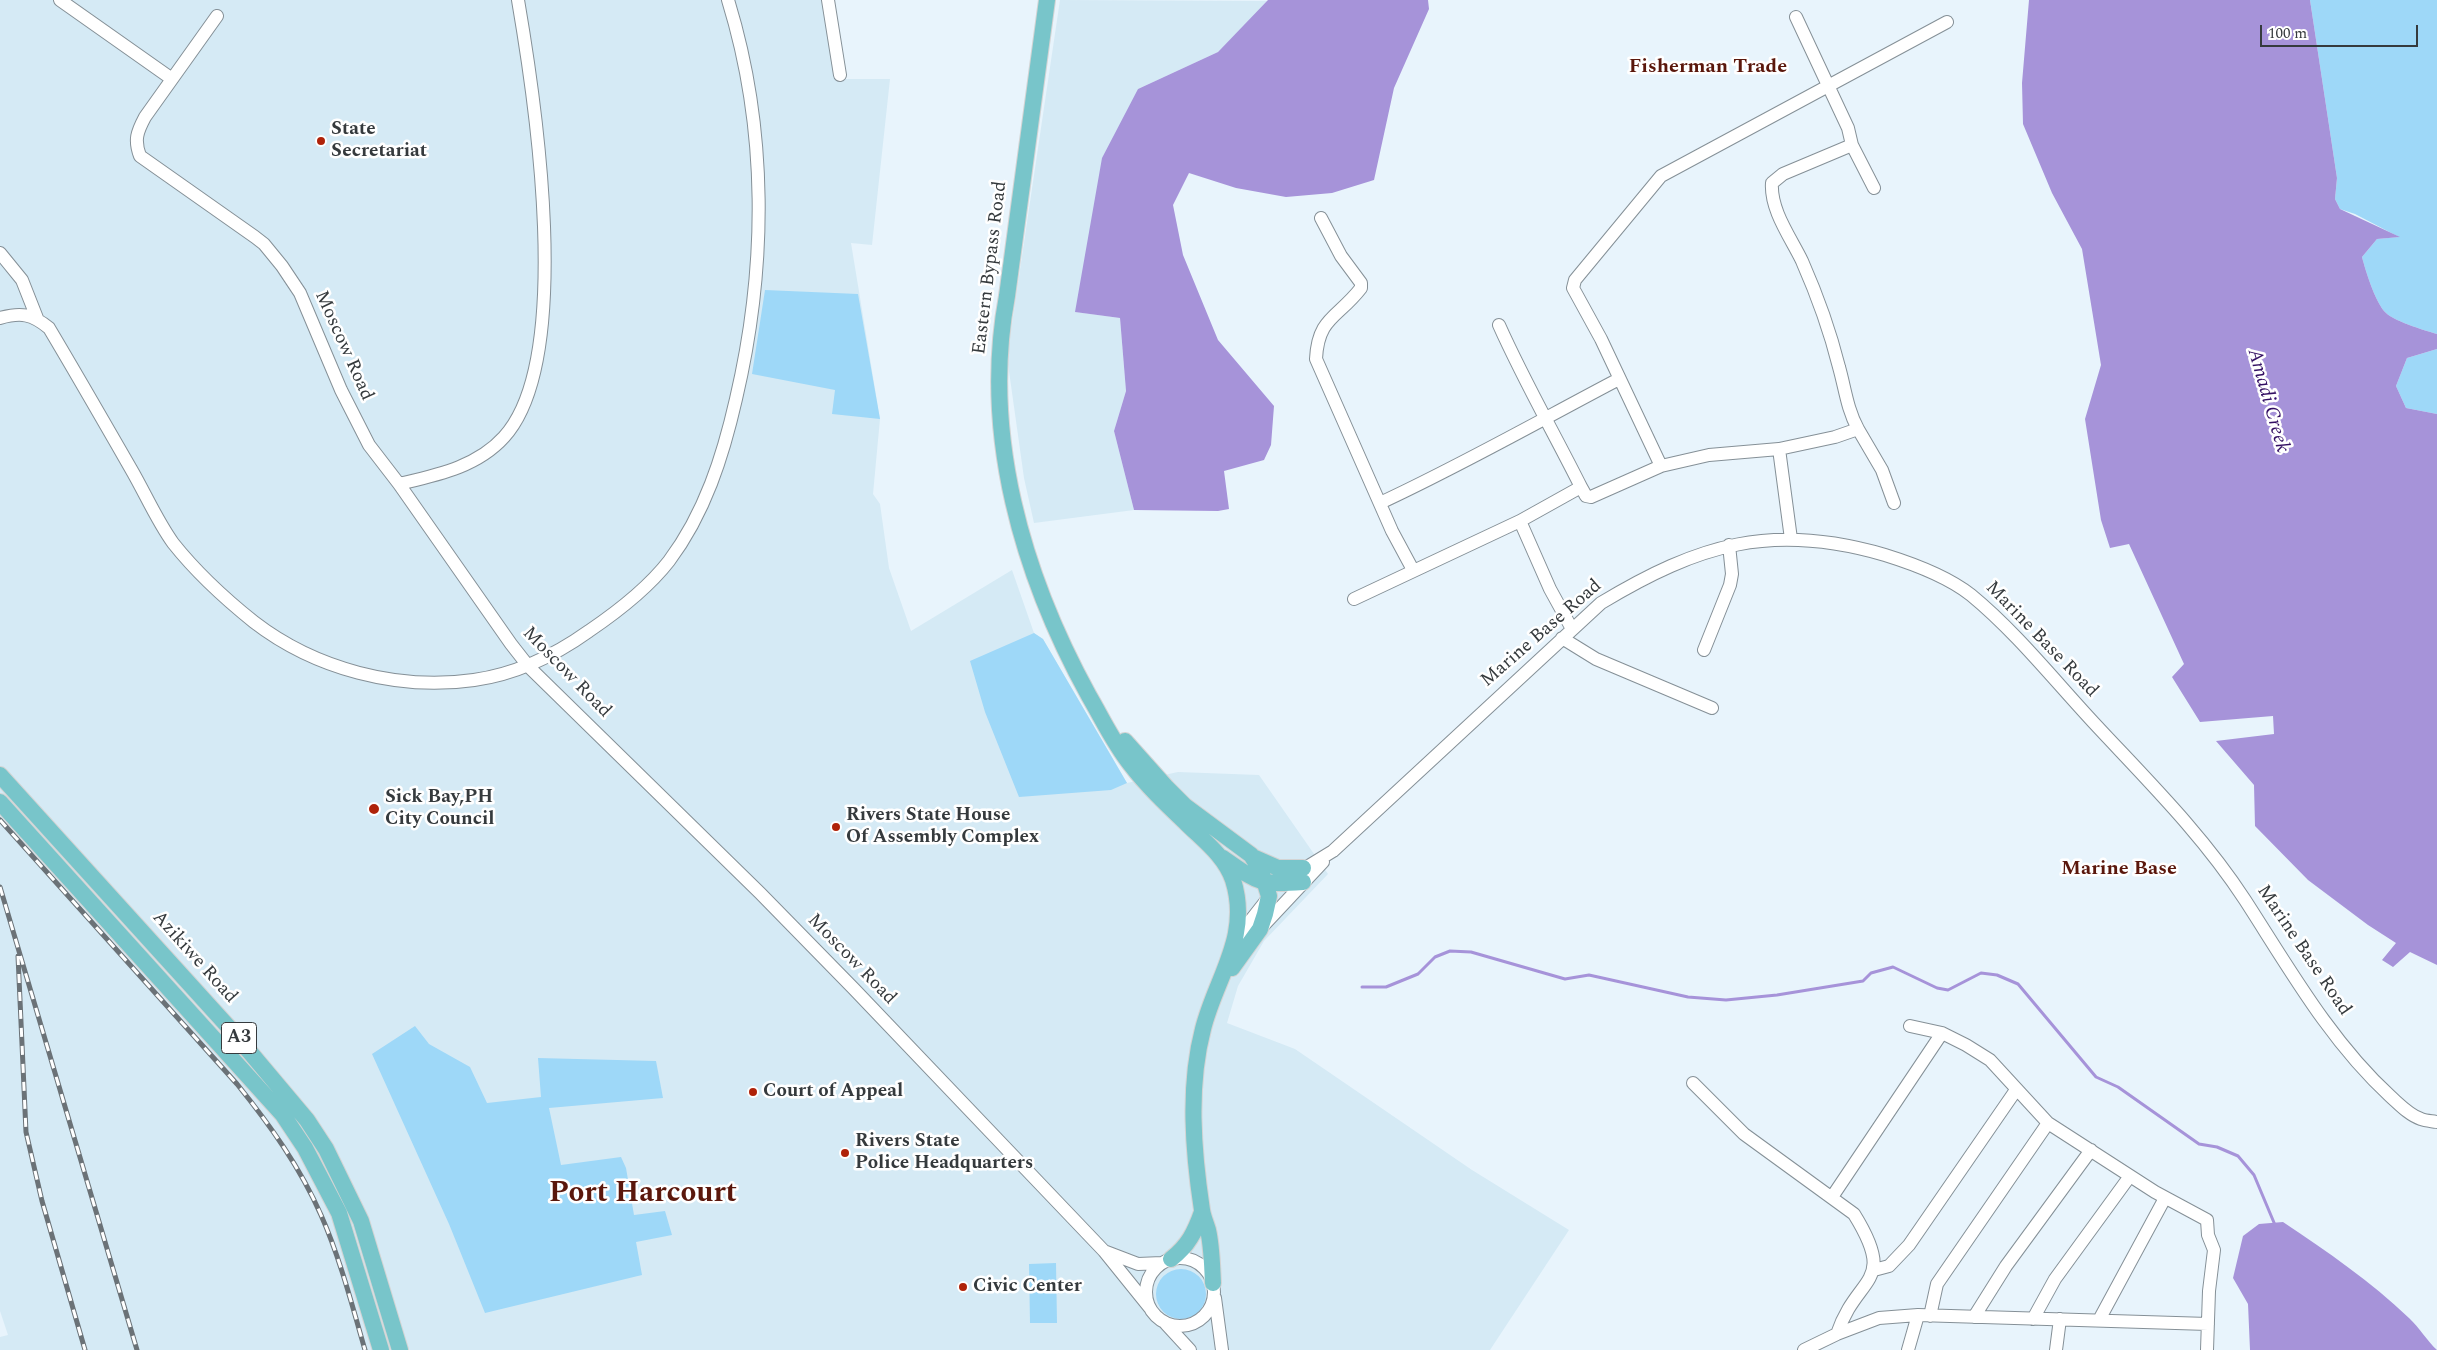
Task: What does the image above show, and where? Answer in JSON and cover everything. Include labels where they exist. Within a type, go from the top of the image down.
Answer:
[{"type":"main road","name":"Eastern Bypass Road","points":[[1047,0],[1000,333],[999,378],[1002,430],[1016,517],[1030,566],[1063,650],[1117,747],[1147,786],[1219,855],[1232,878],[1236,894],[1238,923],[1234,948]]},
{"type":"main road","name":"Eastern Bypass Road","points":[[1095,706],[1185,806],[1251,855],[1261,871],[1267,890]]},
{"type":"main road","name":"Azikiwe Road","points":[[0,775],[233,1032],[307,1120],[326,1149],[361,1221],[400,1350]]},
{"type":"main road","name":"Azikiwe Road","points":[[0,802],[276,1108],[300,1140],[324,1181],[339,1213],[381,1350]]},
{"type":"main road","points":[[1219,855],[1267,890]]},
{"type":"main road","points":[[1251,855],[1278,868],[1303,875]]},
{"type":"main road","points":[[1267,890],[1303,875]]},
{"type":"main road","points":[[1220,984],[1260,929],[1267,890]]},
{"type":"main road","points":[[1214,1289],[1208,1230],[1202,1212],[1194,1124],[1195,1085],[1202,1031],[1210,1004],[1234,948]]},
{"type":"main road","points":[[1167,1261],[1183,1249],[1191,1239],[1202,1212]]},
{"type":"street","points":[[60,0],[172,79]]},
{"type":"street","points":[[399,484],[444,473],[466,465],[487,453],[505,436],[529,396],[543,314],[543,211],[540,144],[530,68],[518,0]]},
{"type":"street","points":[[0,318],[14,314],[25,314],[37,318],[49,328],[170,539],[198,572],[255,622],[300,651],[366,676],[413,683],[469,681],[490,678],[529,667],[568,646],[605,620],[667,563],[690,529],[712,484],[731,424],[744,364],[755,297],[760,216],[757,144],[745,76],[728,0]]},
{"type":"street","points":[[828,0],[840,75]]},
{"type":"street","name":"Moscow Road","points":[[217,16],[145,117],[136,134],[136,145],[140,156],[255,237],[282,266],[300,294],[336,381],[369,445],[399,484],[505,636],[529,667],[760,893],[1104,1251],[1150,1308]]},
{"type":"street","points":[[1796,17],[1848,128],[1852,145],[1874,188]]},
{"type":"street","points":[[1661,466],[1601,339],[1574,288],[1575,280],[1660,176],[1692,158],[1716,148],[1947,22]]},
{"type":"street","points":[[1852,145],[1783,174],[1772,183],[1773,201],[1803,264],[1831,336],[1848,405],[1858,429],[1882,470],[1894,503]]},
{"type":"street","points":[[1321,218],[1334,244],[1361,283],[1361,288],[1323,326],[1316,342],[1316,359],[1380,503],[1413,570]]},
{"type":"street","points":[[0,253],[22,280],[37,318]]},
{"type":"street","points":[[1499,326],[1529,390],[1546,418],[1586,496],[1591,497],[1661,466],[1710,455],[1779,449],[1835,437],[1858,429]]},
{"type":"street","points":[[1380,503],[1518,435],[1619,379]]},
{"type":"street","points":[[1779,449],[1791,539]]},
{"type":"street","points":[[1354,599],[1520,521],[1581,487]]},
{"type":"street","points":[[1520,521],[1550,589],[1572,629]]},
{"type":"street","name":"Marine Base Road","points":[[1260,929],[1303,875],[1333,851],[1601,603],[1646,576],[1696,555],[1729,545],[1791,539],[1863,549],[1899,559],[1939,576],[1969,593],[2011,632],[2182,816],[2214,855],[2246,901],[2283,962],[2331,1030],[2374,1082],[2403,1108],[2419,1119],[2437,1122]]},
{"type":"street","points":[[1704,650],[1730,585],[1732,574],[1729,545]]},
{"type":"street","points":[[1562,638],[1596,659],[1712,708]]},
{"type":"street","points":[[1234,948],[1267,890]]},
{"type":"street","points":[[1910,1026],[1942,1034],[1990,1060],[2048,1123],[2165,1198],[2207,1220],[2208,1235],[2214,1250],[2208,1291],[2207,1350]]},
{"type":"street","points":[[1832,1197],[1942,1034]]},
{"type":"street","points":[[1693,1083],[1744,1134],[1803,1179],[1832,1197],[1854,1214],[1863,1229],[1875,1258],[1874,1270],[1870,1279],[1843,1315],[1837,1334]]},
{"type":"street","points":[[1874,1270],[1889,1266],[1909,1245],[2016,1090]]},
{"type":"street","points":[[1908,1350],[1937,1284],[2048,1123]]},
{"type":"street","points":[[1974,1317],[2012,1258],[2091,1150]]},
{"type":"street","points":[[2033,1319],[2055,1279],[2130,1176]]},
{"type":"street","points":[[2099,1320],[2165,1198]]},
{"type":"street","name":"Moscow Road","points":[[1104,1251],[1138,1264],[1167,1261]]},
{"type":"street","points":[[1190,1350],[1166,1324],[1156,1318],[1146,1296],[1146,1283],[1152,1271],[1167,1261],[1185,1258],[1197,1262],[1207,1271],[1214,1289],[1222,1350]]},
{"type":"street","points":[[1166,1324],[1188,1326],[1197,1322],[1206,1315],[1214,1289]]},
{"type":"street","points":[[1804,1350],[1837,1334],[1879,1318],[1924,1315],[2208,1324]]},
{"type":"street","points":[[2056,1350],[2060,1319]]},
{"type":"shaded area","points":[[0,0],[825,0],[837,79],[890,79],[872,245],[851,243],[880,419],[873,494],[880,504],[889,568],[911,631],[1012,570],[1034,633],[1043,639],[1127,783],[1178,772],[1259,775],[1328,874],[1264,941],[1238,986],[1227,1023],[1295,1049],[1472,1170],[1569,1230],[1490,1350],[0,1350],[0,1337],[8,1335],[0,1311]]},
{"type":"shaded area","points":[[1060,0],[1269,1],[1218,52],[1138,89],[1076,312],[1120,318],[1126,391],[1114,431],[1134,510],[1034,523],[1024,478],[1007,357]]},
{"type":"shaded area","points":[[2310,0],[2437,0],[2437,334],[2401,322],[2388,315],[2380,306],[2362,257],[2377,239],[2399,237],[2355,214],[2340,209],[2335,199],[2337,178]]},
{"type":"shaded area","points":[[765,290],[858,294],[880,419],[832,414],[835,390],[752,374]]},
{"type":"shaded area","points":[[2437,349],[2437,414],[2406,408],[2396,386],[2407,358]]},
{"type":"shaded area","points":[[1034,633],[1043,639],[1127,783],[1111,790],[1019,797],[985,712],[970,661]]},
{"type":"shaded area","points":[[415,1026],[429,1044],[470,1067],[487,1103],[541,1097],[538,1058],[656,1061],[663,1098],[549,1108],[561,1165],[621,1157],[626,1168],[634,1215],[665,1211],[672,1235],[636,1242],[642,1275],[485,1313],[449,1224],[372,1054]]},
{"type":"shaded area","points":[[1056,1263],[1057,1323],[1030,1323],[1029,1264]]},
{"type":"shaded area","points":[[1181,1269],[1191,1271],[1199,1276],[1204,1284],[1206,1294],[1204,1304],[1199,1312],[1191,1317],[1181,1319],[1171,1317],[1163,1312],[1158,1304],[1156,1294],[1158,1284],[1163,1276],[1171,1271]]},
{"type":"water","points":[[1268,0],[1428,0],[1429,9],[1394,88],[1374,180],[1332,193],[1286,197],[1236,188],[1189,173],[1173,205],[1183,255],[1218,340],[1274,406],[1271,445],[1264,460],[1224,471],[1229,509],[1218,511],[1134,510],[1114,431],[1126,391],[1120,318],[1075,312],[1102,158],[1138,89],[1218,52]]},
{"type":"water","name":"Amadi Creek","points":[[2029,0],[2310,0],[2337,178],[2335,199],[2340,209],[2400,237],[2377,239],[2362,257],[2371,285],[2380,306],[2388,315],[2409,325],[2437,334],[2437,349],[2407,358],[2396,386],[2406,408],[2437,414],[2437,965],[2410,952],[2393,967],[2382,960],[2396,943],[2368,925],[2308,880],[2255,826],[2254,785],[2216,741],[2274,734],[2273,716],[2200,722],[2172,677],[2184,664],[2129,544],[2110,548],[2101,520],[2085,419],[2101,365],[2082,249],[2052,193],[2023,124],[2022,83]]},
{"type":"water","points":[[2283,1222],[2364,1279],[2413,1322],[2437,1350],[2250,1350],[2248,1304],[2233,1278],[2243,1236],[2259,1224]]},
{"type":"waterway","points":[[1362,987],[1386,987],[1418,974],[1435,957],[1450,951],[1471,952],[1565,979],[1589,975],[1688,997],[1726,1000],[1777,995],[1863,981],[1871,973],[1893,967],[1937,988],[1948,990],[1981,973],[1997,975],[2018,984],[2096,1077],[2118,1087],[2199,1144],[2217,1147],[2238,1156],[2254,1175],[2275,1225]]},
{"type":"railway","points":[[0,820],[237,1084],[273,1131],[304,1180],[328,1231],[365,1350]]},
{"type":"railway","points":[[0,887],[137,1350]]},
{"type":"railway","points":[[18,956],[26,1132],[42,1201],[85,1350]]},
{"type":"place","name":"State Secretariat","points":[[321,141]]},
{"type":"place","name":"Sick Bay,PH City Council","points":[[374,809]]},
{"type":"place","name":"Rivers State House Of Assembly Complex","points":[[836,827]]},
{"type":"place","name":"Court of Appeal","points":[[753,1092]]},
{"type":"place","name":"Rivers State Police Headquarters","points":[[845,1153]]},
{"type":"place","name":"Civic Center","points":[[963,1287]]},
{"type":"district","name":"Fisherman Trade","points":[[1708,68]]},
{"type":"district","name":"Marine Base","points":[[2119,870]]},
{"type":"district","name":"Port Harcourt","points":[[643,1195]]}]
